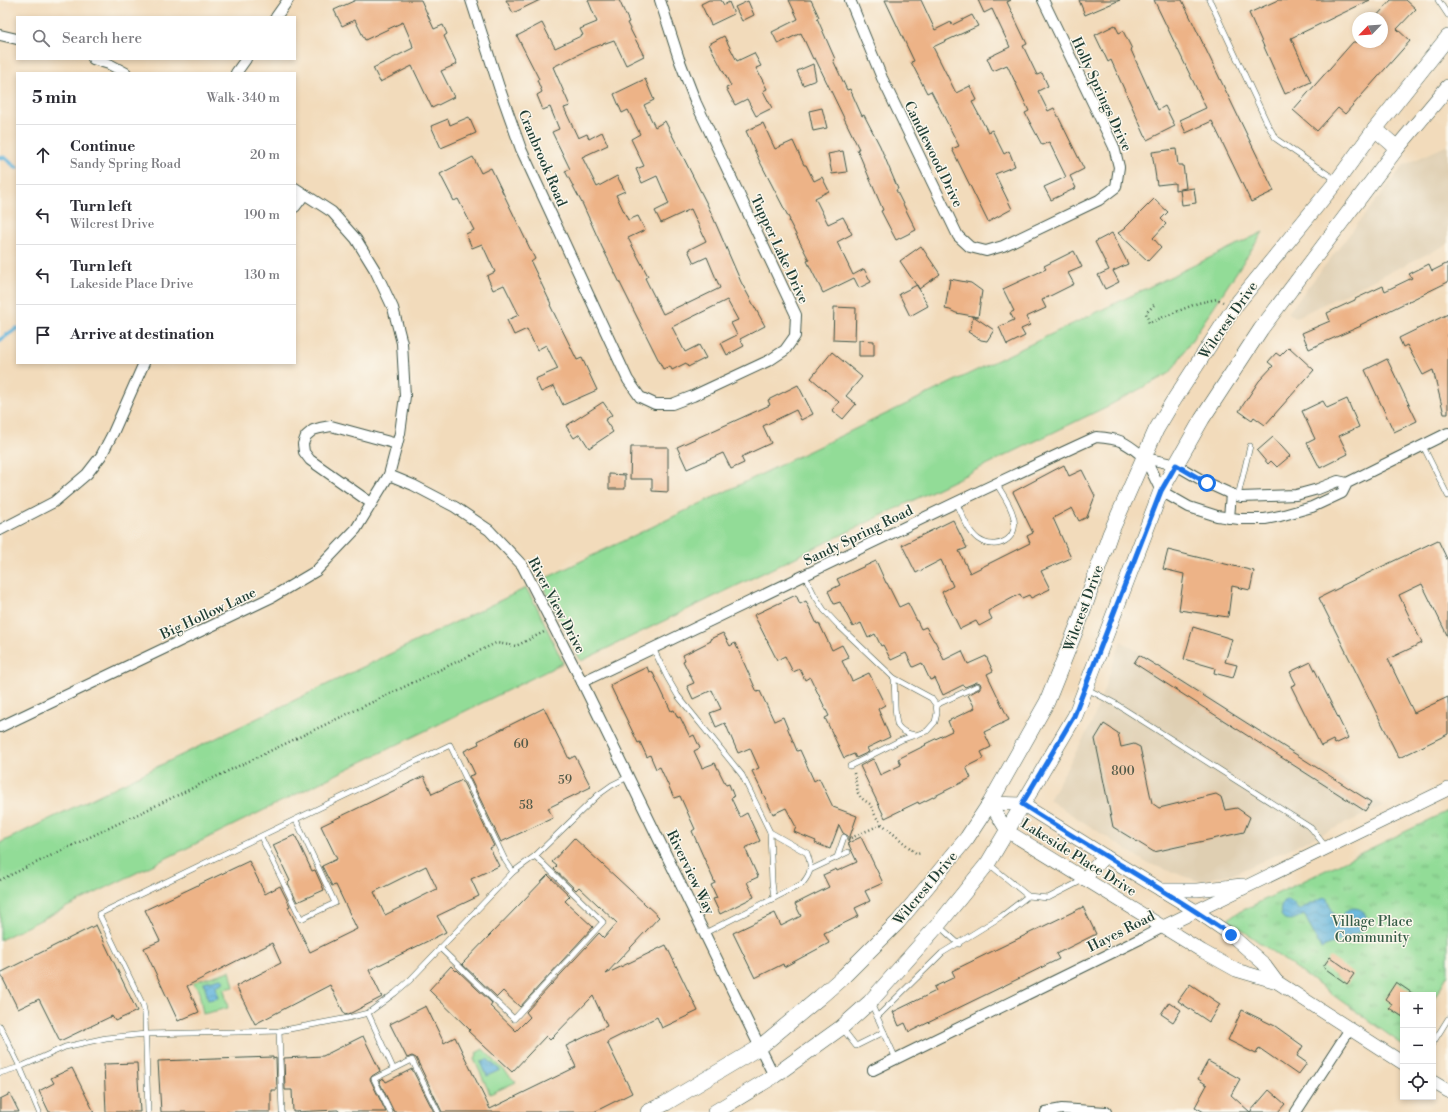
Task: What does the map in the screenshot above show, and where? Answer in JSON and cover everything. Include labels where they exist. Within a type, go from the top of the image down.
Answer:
[{"type":"main road","name":"Wilcrest Drive","points":[[648,1112],[666,1103],[760,1047],[838,982],[898,922],[967,838],[990,803],[1047,702],[1081,617],[1110,534],[1145,458],[1156,430],[1172,403],[1235,306],[1337,181],[1448,37]]},
{"type":"main road","points":[[715,1112],[774,1076],[842,1027],[870,1002],[938,925],[988,863],[1074,716],[1161,491],[1202,419],[1261,329],[1397,148],[1448,88]]},
{"type":"main road","points":[[1375,130],[1397,148]]},
{"type":"street","points":[[277,16],[288,0]]},
{"type":"street","name":"Cranbrook Road","points":[[471,0],[521,149],[591,300]]},
{"type":"street","name":"Tupper Lake Drive","points":[[591,300],[628,380],[640,397],[655,404],[672,404],[693,396],[770,360],[785,350],[795,336],[796,315],[696,103],[679,59],[660,0]]},
{"type":"street","name":"Candlewood Drive","points":[[850,0],[882,78],[958,236],[970,247],[986,251],[1003,246],[1039,229]]},
{"type":"street","name":"Holly Springs Drive","points":[[1039,229],[1099,200],[1116,186],[1119,167],[1114,147],[1043,0]]},
{"type":"street","points":[[0,35],[16,39]]},
{"type":"street","points":[[96,60],[109,64],[124,72]]},
{"type":"street","points":[[237,72],[245,60]]},
{"type":"street","points":[[296,189],[332,212],[356,239],[375,270],[393,308],[402,343],[405,396],[400,433],[389,475]]},
{"type":"street","points":[[296,206],[304,195]]},
{"type":"street","points":[[0,530],[54,502],[87,474],[101,456],[113,433],[144,364]]},
{"type":"street","points":[[371,503],[310,460],[304,452],[303,444],[306,436],[313,430],[331,426],[397,444]]},
{"type":"street","name":"Sandy Spring Road","points":[[582,682],[996,483],[1096,438],[1113,438],[1126,442],[1145,458],[1161,491],[1189,507],[1216,516],[1229,518],[1266,519],[1292,514],[1312,507],[1342,493],[1347,483],[1448,433]]},
{"type":"street","name":"Sandy Spring Road","points":[[1145,458],[1176,465],[1242,498],[1296,495],[1318,489],[1338,481],[1347,483]]},
{"type":"street","name":"Big Hollow Lane","points":[[0,727],[272,598],[316,571],[356,529],[389,475]]},
{"type":"street","name":"River View Drive","points":[[389,475],[413,485],[455,507],[489,530],[522,565],[582,682]]},
{"type":"street","points":[[1229,518],[1235,495]]},
{"type":"street","name":"Riverview Way","points":[[582,682],[774,1076]]},
{"type":"street","name":"Hayes Road","points":[[873,1070],[1448,789]]},
{"type":"street","name":"Lakeside Place Drive","points":[[990,803],[1022,804],[1196,911],[1231,935],[1263,963],[1277,982]]},
{"type":"street","name":"Lakeside Place Drive","points":[[990,803],[1007,831],[1202,951],[1236,970],[1277,982],[1400,1061]]},
{"type":"street","points":[[1084,879],[1105,856]]},
{"type":"street","points":[[1160,890],[1197,890],[1253,883]]},
{"type":"street","points":[[1296,1112],[1350,1029]]},
{"type":"street","points":[[1436,1084],[1448,1091]]},
{"type":"street","points":[[1046,1112],[1062,1109],[1106,1112]]},
{"type":"lane","points":[[1217,0],[1210,1],[1268,126],[1276,139],[1337,181]]},
{"type":"lane","points":[[1438,0],[1448,15]]},
{"type":"lane","points":[[1235,495],[1250,446]]},
{"type":"lane","points":[[1423,446],[1448,496]]},
{"type":"lane","points":[[956,502],[970,531],[977,538],[988,544],[1000,544],[1009,539],[1014,530],[1014,516],[996,483]]},
{"type":"lane","points":[[805,576],[824,610],[894,678],[931,698],[936,705],[936,718],[931,727],[921,734],[901,740],[850,766]]},
{"type":"lane","points":[[653,648],[678,696],[742,775],[770,832],[774,898]]},
{"type":"lane","points":[[894,678],[897,724],[908,734],[916,735]]},
{"type":"lane","points":[[936,705],[977,686]]},
{"type":"lane","points":[[1086,688],[1116,704],[1311,828],[1327,848]]},
{"type":"lane","points":[[148,1112],[146,1015],[143,1004],[99,914],[450,746],[505,860],[513,872]]},
{"type":"lane","points":[[0,1073],[20,1067],[64,1047],[106,1038],[146,1034],[279,1031],[368,1013],[395,993],[513,872],[535,856],[598,796],[628,776]]},
{"type":"lane","points":[[261,837],[301,919],[335,903],[296,820]]},
{"type":"lane","points":[[705,933],[802,884],[809,875],[811,864],[807,853],[770,832]]},
{"type":"lane","points":[[837,857],[844,837]]},
{"type":"lane","points":[[810,870],[848,852]]},
{"type":"lane","points":[[440,948],[514,1019],[603,922],[535,856]]},
{"type":"lane","points":[[988,863],[1028,896],[1048,898],[1084,879]]},
{"type":"lane","points":[[877,1017],[942,953],[959,944],[1002,916],[1028,896]]},
{"type":"lane","points":[[938,925],[959,944]]},
{"type":"lane","points":[[870,1002],[896,1059]]},
{"type":"lane","points":[[368,1013],[393,1068]]},
{"type":"lane","points":[[1436,1038],[1448,1019]]},
{"type":"lane","points":[[0,1026],[20,1067],[39,1112]]},
{"type":"lane","points":[[842,1027],[856,1046],[884,1032]]},
{"type":"lane","points":[[279,1031],[282,1112]]},
{"type":"lane","points":[[390,1112],[374,1078],[412,1060],[438,1112]]},
{"type":"path","points":[[1154,305],[1146,313],[1149,323],[1198,303],[1217,299],[1235,306]]},
{"type":"path","points":[[0,880],[496,643],[516,646],[555,627]]},
{"type":"path","points":[[850,766],[855,775],[858,793],[861,798],[870,804],[876,817],[882,824],[918,854],[922,853]]},
{"type":"path","points":[[842,842],[882,824]]},
{"type":"shaded area","points":[[1448,145],[1448,244],[1297,317],[1287,314],[1404,165]]},
{"type":"shaded area","points":[[1121,641],[1384,806],[1236,873],[1198,881],[1147,863],[1049,800],[1092,723]]},
{"type":"green space","points":[[1263,232],[1170,373],[1108,406],[581,661],[540,581]]},
{"type":"green space","points":[[526,588],[538,609],[563,663],[0,940],[0,843]]},
{"type":"green space","name":"Village Place Community","points":[[1448,811],[1448,974],[1436,996],[1436,992],[1400,992],[1400,1043],[1228,920],[1237,913]]},
{"type":"green space","points":[[230,971],[234,987],[224,989],[228,1008],[203,1014],[199,992],[193,982]]},
{"type":"green space","points":[[483,1049],[516,1082],[490,1094],[474,1059],[477,1055],[476,1053]]},
{"type":"water","points":[[1326,897],[1338,923],[1344,921],[1343,914],[1345,912],[1353,908],[1364,912],[1366,922],[1365,927],[1361,931],[1321,949],[1304,914],[1295,919],[1289,920],[1284,918],[1281,914],[1281,910],[1282,905],[1285,902],[1289,901],[1293,903],[1298,910]]},
{"type":"water","points":[[221,978],[224,982],[216,986],[218,998],[208,1000],[204,982]]},
{"type":"water","points":[[487,1059],[500,1070],[487,1076],[481,1062]]},
{"type":"building","points":[[356,0],[421,0],[434,29],[443,25],[447,34],[444,36],[457,64],[441,71],[454,97],[432,108],[412,66],[380,82],[373,68],[413,48],[412,43],[403,22],[365,40],[355,20],[342,26],[334,10]]},
{"type":"building","points":[[506,0],[540,0],[513,13]]},
{"type":"building","points":[[588,0],[619,0],[629,22],[627,23],[644,56],[626,65],[614,40],[589,49],[553,67],[570,106],[564,108],[578,138],[587,134],[589,139],[602,132],[608,145],[582,157],[597,187],[617,176],[625,191],[616,195],[628,220],[638,216],[645,230],[628,238],[648,276],[645,278],[663,314],[720,288],[707,257],[694,263],[688,250],[706,241],[691,209],[661,223],[655,211],[669,204],[657,176],[642,183],[636,169],[644,166],[631,139],[640,134],[628,110],[622,113],[614,94],[645,79],[654,100],[644,105],[655,127],[665,121],[709,208],[741,282],[765,326],[740,339],[744,346],[727,355],[721,343],[737,335],[731,323],[738,320],[727,300],[672,327],[685,352],[699,345],[706,358],[688,367],[686,363],[672,370],[670,366],[663,369],[565,171],[570,169],[552,132],[559,129],[550,107],[543,110],[537,95],[542,92],[537,80],[539,79],[517,36],[542,23],[555,48],[583,35],[580,29],[597,22]]},
{"type":"building","points":[[709,0],[721,0],[724,5],[729,2],[734,14],[711,25],[701,4]]},
{"type":"building","points":[[789,0],[811,0],[819,17],[817,18],[835,59],[833,60],[847,90],[850,89],[862,116],[864,115],[880,146],[898,189],[896,190],[916,230],[896,240],[881,211],[883,210],[857,149],[859,149],[815,58],[813,59],[801,33],[778,44],[772,32],[798,19]]},
{"type":"building","points":[[885,0],[921,0],[935,30],[951,22],[952,25],[972,15],[978,26],[933,47],[956,93],[970,86],[977,100],[972,102],[988,132],[992,130],[1004,154],[1009,151],[1015,166],[995,174],[1012,209],[988,222],[952,149],[959,146],[931,91],[927,93],[911,62],[914,61]]},
{"type":"building","points":[[978,0],[1011,0],[1007,2],[1027,44],[1023,46],[1037,75],[1042,73],[1048,86],[1038,91],[1048,111],[1054,108],[1084,169],[1070,176],[1076,188],[1051,200],[1044,187],[1066,177],[1049,142],[1042,145],[1025,113],[1029,111],[1007,65],[993,71],[987,58],[1010,47],[992,9],[984,13]]},
{"type":"building","points":[[1079,0],[1120,0],[1085,15]]},
{"type":"building","points":[[1154,0],[1182,0],[1274,191],[1251,202],[1212,121],[1186,133],[1180,120],[1206,108]]},
{"type":"building","points":[[1278,0],[1370,0],[1291,38],[1311,82],[1285,94],[1249,13]]},
{"type":"building","points":[[1391,0],[1406,0],[1416,9],[1397,29],[1410,41],[1345,114],[1338,108],[1317,131],[1293,110],[1352,43],[1352,48],[1388,48],[1388,12],[1380,12]]},
{"type":"building","points":[[748,1],[754,15],[742,21],[735,7]]},
{"type":"building","points":[[1115,25],[1119,33],[1123,31],[1158,110],[1165,106],[1175,126],[1147,140],[1111,60],[1108,62],[1095,35]]},
{"type":"building","points":[[724,36],[737,61],[754,53],[761,66],[756,68],[767,89],[763,91],[772,108],[756,116],[747,99],[735,105],[726,88],[731,86],[709,44]]},
{"type":"building","points":[[813,64],[816,80],[803,85],[797,71]]},
{"type":"building","points":[[822,108],[827,128],[813,131],[809,111]]},
{"type":"building","points":[[469,117],[476,133],[441,148],[431,126],[448,119],[450,125]]},
{"type":"building","points":[[763,123],[775,149],[793,141],[804,165],[806,165],[814,181],[822,177],[829,191],[815,198],[828,224],[843,217],[852,234],[837,242],[853,275],[864,269],[871,282],[859,288],[854,278],[823,293],[807,261],[809,260],[789,221],[790,220],[746,131]]},
{"type":"building","points":[[1176,149],[1178,165],[1183,165],[1186,188],[1175,190],[1175,183],[1157,185],[1152,152]]},
{"type":"building","points":[[843,151],[847,172],[832,174],[828,154]]},
{"type":"building","points":[[473,157],[481,173],[491,168],[535,259],[531,262],[551,304],[550,305],[577,360],[582,358],[597,390],[563,405],[554,386],[541,392],[535,379],[558,369],[546,345],[537,350],[527,329],[514,335],[507,320],[519,315],[504,285],[493,290],[487,276],[495,272],[482,244],[472,248],[466,234],[474,230],[458,199],[454,201],[440,174]]},
{"type":"building","points":[[1194,188],[1196,203],[1182,205],[1180,190]]},
{"type":"building","points":[[1154,199],[1168,212],[1161,219],[1166,224],[1153,238],[1161,247],[1148,261],[1118,233],[1124,229]]},
{"type":"building","points":[[1112,233],[1128,264],[1113,271],[1119,282],[1105,289],[1098,275],[1109,270],[1095,242]]},
{"type":"building","points":[[921,246],[940,274],[919,289],[900,261]]},
{"type":"building","points":[[1074,251],[1082,267],[1068,273],[1074,284],[1042,300],[1046,308],[1026,317],[1030,325],[1021,329],[1025,336],[1007,345],[999,327],[1014,320],[1010,313],[1014,311],[1003,289],[1046,269],[1044,266]]},
{"type":"building","points":[[1448,263],[1448,282],[1360,325],[1361,326],[1309,349],[1302,333],[1330,321],[1327,313],[1383,286],[1385,291],[1412,278],[1409,274],[1429,264],[1432,271]]},
{"type":"building","points":[[950,279],[971,283],[982,291],[978,317],[956,313],[945,309]]},
{"type":"building","points":[[917,285],[928,306],[910,316],[899,294]]},
{"type":"building","points":[[834,307],[856,308],[855,341],[833,340]]},
{"type":"building","points":[[1448,314],[1448,414],[1444,414],[1433,370],[1423,375],[1407,345],[1403,347],[1399,338]]},
{"type":"building","points":[[973,316],[994,330],[987,341],[981,340],[968,332],[971,328]]},
{"type":"building","points":[[859,340],[874,341],[874,356],[859,356]]},
{"type":"building","points":[[1289,347],[1314,370],[1265,425],[1254,417],[1252,420],[1239,411],[1259,381],[1273,366],[1268,362],[1276,353],[1280,356]]},
{"type":"building","points":[[832,352],[862,377],[846,396],[856,404],[843,419],[832,410],[839,402],[811,378]]},
{"type":"building","points":[[1387,359],[1417,421],[1394,432],[1365,370]]},
{"type":"building","points":[[798,385],[813,414],[801,420],[796,410],[763,426],[771,443],[741,457],[744,463],[731,469],[723,453],[687,469],[677,447],[770,405],[768,400]]},
{"type":"building","points":[[1347,399],[1359,427],[1339,436],[1348,454],[1320,468],[1307,443],[1315,439],[1302,411],[1323,401],[1327,408]]},
{"type":"building","points":[[603,402],[612,415],[605,420],[613,432],[589,448],[580,434],[574,438],[566,426]]},
{"type":"building","points":[[1273,437],[1290,456],[1277,467],[1271,461],[1268,464],[1257,451]]},
{"type":"building","points":[[631,447],[668,447],[668,492],[652,491],[652,479],[630,479]]},
{"type":"building","points":[[1064,465],[1069,476],[1082,470],[1095,496],[1087,517],[1079,521],[1072,508],[1053,518],[1071,558],[1041,571],[1050,589],[1031,598],[1029,595],[1022,598],[1020,594],[988,611],[992,619],[979,626],[976,621],[960,629],[942,592],[953,586],[941,560],[916,573],[902,545],[953,520],[967,548],[959,551],[970,573],[1030,543],[1027,536],[1033,533],[1013,492]]},
{"type":"building","points":[[609,474],[625,475],[625,489],[609,489]]},
{"type":"building","points":[[1438,540],[1448,561],[1448,637],[1422,584],[1399,595],[1422,643],[1388,659],[1414,713],[1448,697],[1448,734],[1399,758],[1319,598]]},
{"type":"building","points":[[1168,550],[1254,571],[1250,590],[1232,586],[1228,617],[1179,610],[1184,574],[1163,569]]},
{"type":"building","points":[[876,561],[899,607],[908,603],[921,629],[926,627],[944,660],[962,651],[968,664],[986,656],[993,671],[987,674],[1009,720],[984,732],[991,747],[981,752],[984,758],[966,767],[971,778],[919,804],[918,802],[885,818],[860,766],[873,759],[880,775],[901,765],[898,759],[952,731],[948,721],[975,708],[968,695],[979,689],[981,686],[980,683],[977,682],[965,687],[963,685],[943,695],[935,678],[930,680],[922,663],[913,667],[906,653],[891,660],[875,634],[868,638],[861,623],[853,627],[840,602],[834,604],[828,591],[840,585],[837,579]]},
{"type":"building","points":[[796,595],[800,604],[806,601],[832,650],[842,645],[849,658],[842,661],[852,681],[869,673],[885,705],[878,709],[890,737],[867,748],[869,752],[856,758],[854,754],[844,758],[825,718],[829,716],[810,677],[805,680],[800,669],[793,672],[785,656],[777,660],[754,615]]},
{"type":"building","points":[[1193,627],[1232,639],[1225,662],[1237,665],[1233,678],[1214,673],[1215,668],[1184,659]]},
{"type":"building","points":[[723,633],[730,646],[735,643],[757,692],[760,691],[774,721],[783,717],[797,751],[800,750],[814,781],[819,778],[833,807],[857,816],[848,842],[848,836],[843,833],[839,825],[830,849],[815,843],[816,841],[794,832],[796,827],[786,808],[773,814],[752,771],[759,768],[750,748],[738,753],[725,723],[716,727],[710,713],[721,709],[712,690],[693,699],[687,686],[694,683],[683,661],[685,660],[683,655],[711,641],[710,639]]},
{"type":"building","points":[[1139,655],[1371,802],[1365,811],[1134,663]]},
{"type":"building","points":[[1311,662],[1348,738],[1335,744],[1333,740],[1321,746],[1291,686],[1296,684],[1290,672]]},
{"type":"building","points":[[647,667],[649,672],[652,671],[671,711],[674,710],[678,718],[680,717],[690,737],[694,735],[700,748],[694,751],[702,768],[715,763],[726,785],[729,784],[734,797],[731,798],[740,817],[747,813],[760,841],[745,848],[758,877],[747,882],[754,897],[720,914],[713,899],[717,898],[711,885],[715,883],[692,831],[695,829],[680,796],[674,798],[660,767],[656,769],[650,755],[647,757],[640,742],[638,743],[610,685]]},
{"type":"building","points":[[544,708],[569,759],[575,756],[591,787],[548,808],[553,818],[501,842],[469,776],[475,774],[464,751],[479,744],[478,741]]},
{"type":"building","points":[[1104,724],[1118,733],[1121,747],[1134,744],[1140,747],[1152,803],[1159,808],[1216,794],[1221,797],[1225,810],[1237,808],[1250,817],[1244,832],[1154,852],[1113,827],[1095,739]]},
{"type":"building","points":[[424,776],[432,794],[462,780],[494,846],[490,848],[499,866],[471,879],[479,896],[437,916],[446,932],[369,970],[382,997],[351,1013],[345,1015],[330,985],[255,1024],[236,986],[281,963],[272,943],[187,986],[199,1012],[178,1021],[144,948],[160,941],[145,910],[249,861],[265,894],[280,886],[290,906],[288,907],[310,952],[357,929],[336,885],[332,886],[322,866],[337,859],[321,826]],"holes":[[[426,866],[437,889],[385,915],[374,892]]]},
{"type":"building","points":[[295,835],[312,871],[315,870],[324,890],[297,902],[288,883],[290,881],[273,845]]},
{"type":"building","points":[[861,837],[883,883],[865,891],[870,901],[855,908],[859,916],[824,933],[829,943],[784,967],[783,964],[755,978],[733,933],[775,913],[781,926],[801,916],[795,904],[829,887],[823,875],[836,869],[837,871],[857,862],[848,843]]},
{"type":"building","points":[[574,838],[659,917],[606,974],[666,945],[698,1011],[662,1028],[657,1017],[607,1042],[632,1093],[594,1112],[442,1112],[416,1058],[412,1056],[407,1058],[390,1024],[426,1006],[444,1043],[455,1037],[490,1109],[576,1067],[566,1046],[607,1026],[593,996],[550,1040],[546,1036],[512,1072],[468,1031],[470,1030],[429,990],[451,966],[492,1003],[490,1006],[516,1031],[530,1017],[526,1012],[599,933],[604,938],[617,923],[579,887],[576,890],[554,869],[557,866],[552,862]]},
{"type":"building","points":[[548,875],[570,896],[565,901],[593,927],[520,1007],[503,991],[497,997],[462,964]]},
{"type":"building","points":[[1083,907],[1096,934],[1056,954],[1059,959],[909,1032],[905,1023],[899,1026],[893,1012],[936,991],[934,987],[955,977],[952,971]]},
{"type":"building","points":[[96,925],[137,1011],[115,1021],[112,1016],[60,1041],[39,999],[18,1009],[0,973]]},
{"type":"building","points":[[1330,957],[1354,974],[1347,984],[1323,967]]},
{"type":"building","points":[[1396,982],[1411,992],[1400,992],[1400,1015],[1389,1008],[1392,1004],[1385,999]]},
{"type":"building","points":[[1190,984],[1220,1004],[1209,1022],[1178,1001]]},
{"type":"building","points":[[1169,1002],[1181,1010],[1173,1022],[1161,1014]]},
{"type":"building","points":[[1242,1010],[1275,1026],[1303,1046],[1297,1056],[1307,1063],[1298,1075],[1259,1048],[1256,1054],[1228,1040]]},
{"type":"building","points":[[363,1036],[380,1071],[370,1079],[386,1112],[339,1112],[338,1110],[293,1112],[292,1090],[285,1090],[284,1058],[323,1056]]},
{"type":"building","points":[[273,1057],[273,1059],[276,1058],[277,1090],[271,1090],[271,1112],[161,1112],[158,1061]]},
{"type":"building","points":[[1208,1061],[1240,1079],[1231,1095],[1250,1112],[1204,1112],[1195,1107],[1207,1085],[1198,1079]]},
{"type":"building","points":[[137,1063],[140,1112],[106,1112],[104,1064]]},
{"type":"building","points":[[72,1068],[94,1112],[49,1112],[39,1091],[54,1083],[51,1078]]},
{"type":"building","points":[[412,1069],[434,1112],[394,1112],[379,1081],[384,1079],[386,1082]]},
{"type":"building","points":[[1269,1090],[1285,1104],[1278,1112],[1250,1112]]},
{"type":"building","points":[[10,1094],[19,1112],[0,1112],[0,1099]]},
{"type":"waterway","points":[[0,157],[5,158],[16,167]]},
{"type":"waterway","points":[[0,340],[16,329]]},
{"type":"route","points":[[1207,483],[1176,465],[1161,491],[1074,716],[1022,804],[1196,911],[1231,935]]}]
